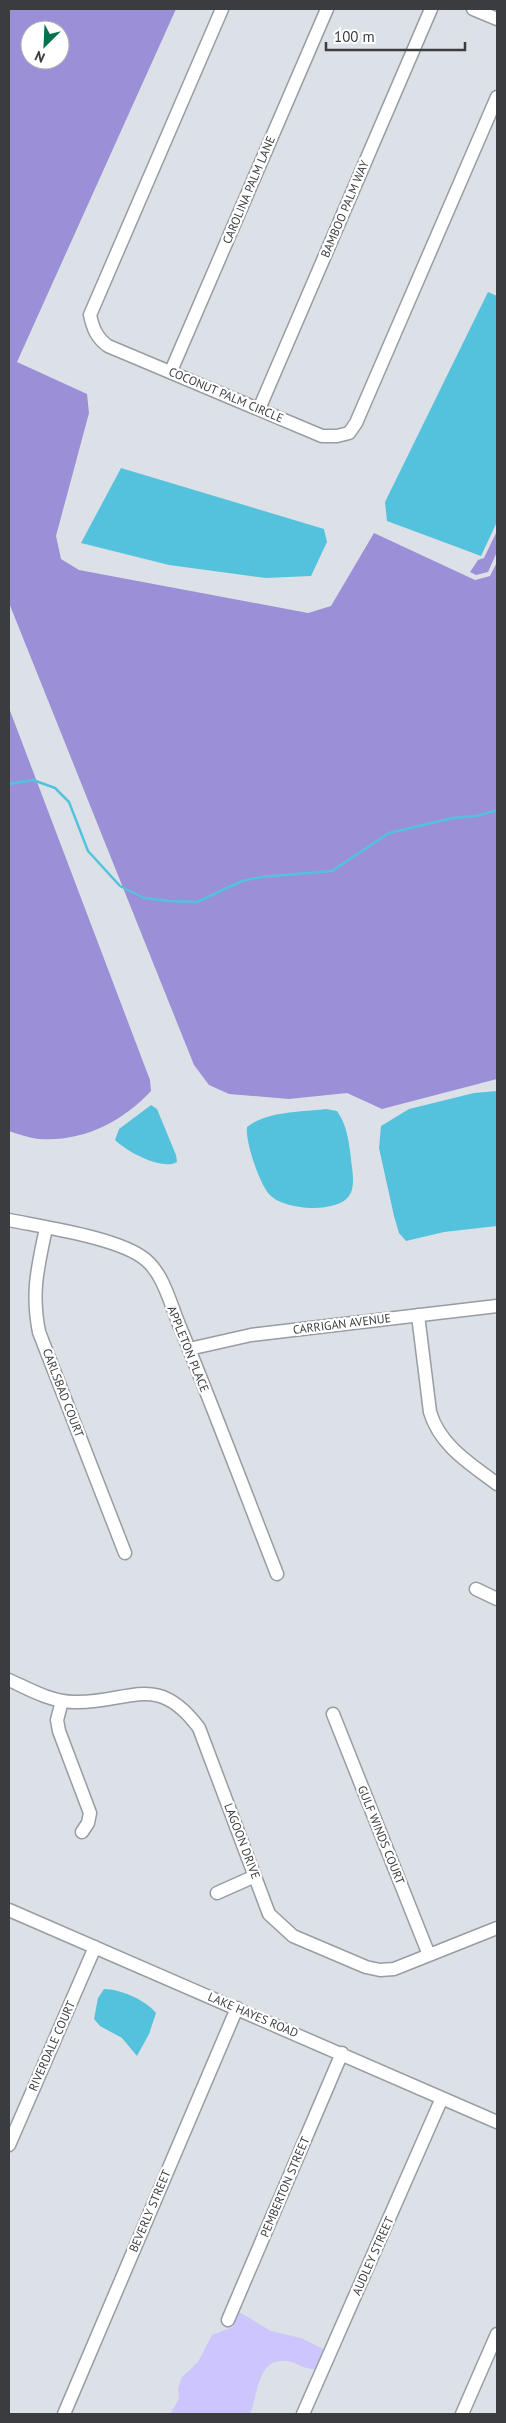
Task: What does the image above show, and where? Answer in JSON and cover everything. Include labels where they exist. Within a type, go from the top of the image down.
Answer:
[{"type":"street","name":"COCONUT PALM CIRCLE","points":[[222,9],[90,315],[93,328],[100,340],[108,346],[322,436],[337,436],[349,433],[356,423],[497,97]]},
{"type":"street","name":"CAROLINA PALM LANE","points":[[171,371],[327,9]]},
{"type":"street","name":"BAMBOO PALM WAY","points":[[259,409],[432,9]]},
{"type":"street","points":[[473,9],[497,19]]},
{"type":"street","name":"APPLETON PLACE","points":[[9,1220],[112,1243],[130,1250],[147,1261],[158,1276],[189,1349],[277,1574]]},
{"type":"street","name":"CARLSBAD COURT","points":[[46,1228],[34,1285],[34,1308],[38,1332],[125,1553]]},
{"type":"street","name":"CARRIGAN AVENUE","points":[[189,1349],[251,1335],[497,1306]]},
{"type":"street","points":[[418,1315],[433,1424],[451,1448],[497,1484]]},
{"type":"street","points":[[476,1589],[497,1599]]},
{"type":"street","name":"LAGOON DRIVE","points":[[9,1680],[62,1701],[86,1701],[148,1693],[163,1696],[178,1704],[199,1728],[269,1914],[293,1936],[366,1967],[380,1970],[394,1969],[497,1928]]},
{"type":"street","points":[[62,1701],[57,1720],[59,1731],[90,1814],[88,1823],[82,1832]]},
{"type":"street","name":"GULF WINDS COURT","points":[[333,1714],[429,1955]]},
{"type":"street","points":[[217,1894],[255,1876]]},
{"type":"street","name":"LAKE HAYES ROAD","points":[[9,1910],[342,2053],[497,2122]]},
{"type":"street","name":"RIVERDALE COURT","points":[[9,2145],[95,1947]]},
{"type":"street","name":"BEVERLY STREET","points":[[64,2414],[237,2008]]},
{"type":"street","name":"PEMBERTON STREET","points":[[228,2320],[342,2053]]},
{"type":"street","name":"AUDLEY STREET","points":[[303,2414],[442,2098]]},
{"type":"street","points":[[462,2414],[497,2334]]},
{"type":"shaded area","points":[[9,9],[176,9],[17,362],[87,394],[89,413],[56,536],[61,559],[79,570],[308,613],[331,606],[374,533],[475,580],[490,576],[497,562],[497,1079],[382,1109],[347,1093],[289,1099],[229,1094],[209,1085],[194,1065],[9,603]]},
{"type":"shaded area","points":[[497,531],[497,552],[488,572],[476,575],[470,572],[478,560],[484,558]]},
{"type":"shaded area","points":[[9,708],[150,1080],[151,1091],[127,1112],[101,1128],[71,1137],[39,1139],[9,1131]]},
{"type":"shaded area","points":[[239,2312],[271,2331],[301,2338],[323,2349],[325,2352],[318,2369],[309,2369],[284,2361],[275,2362],[268,2366],[260,2380],[250,2414],[170,2414],[179,2399],[178,2388],[182,2377],[198,2362],[212,2335],[233,2327]]},
{"type":"water","points":[[488,292],[497,296],[497,522],[481,556],[387,521],[385,502]]},
{"type":"water","points":[[121,468],[324,529],[327,542],[311,576],[266,578],[169,565],[81,543]]},
{"type":"water","points":[[497,1091],[497,1226],[444,1232],[406,1241],[399,1233],[394,1216],[379,1148],[381,1126],[409,1109],[474,1093]]},
{"type":"water","points":[[151,1105],[157,1109],[176,1155],[177,1162],[163,1164],[154,1162],[135,1154],[115,1140],[119,1129]]},
{"type":"water","points":[[326,1109],[337,1111],[347,1134],[353,1178],[349,1196],[333,1206],[322,1208],[298,1207],[277,1200],[266,1190],[258,1173],[248,1143],[247,1127],[274,1115]]},
{"type":"water","points":[[104,1989],[132,1996],[152,2008],[156,2013],[149,2034],[137,2056],[122,2038],[100,2026],[94,2019],[98,1998]]},
{"type":"waterway","points":[[9,784],[33,780],[55,788],[69,802],[88,851],[120,886],[144,898],[169,901],[197,902],[242,881],[261,877],[332,871],[389,833],[453,818],[477,816],[497,810]]}]
